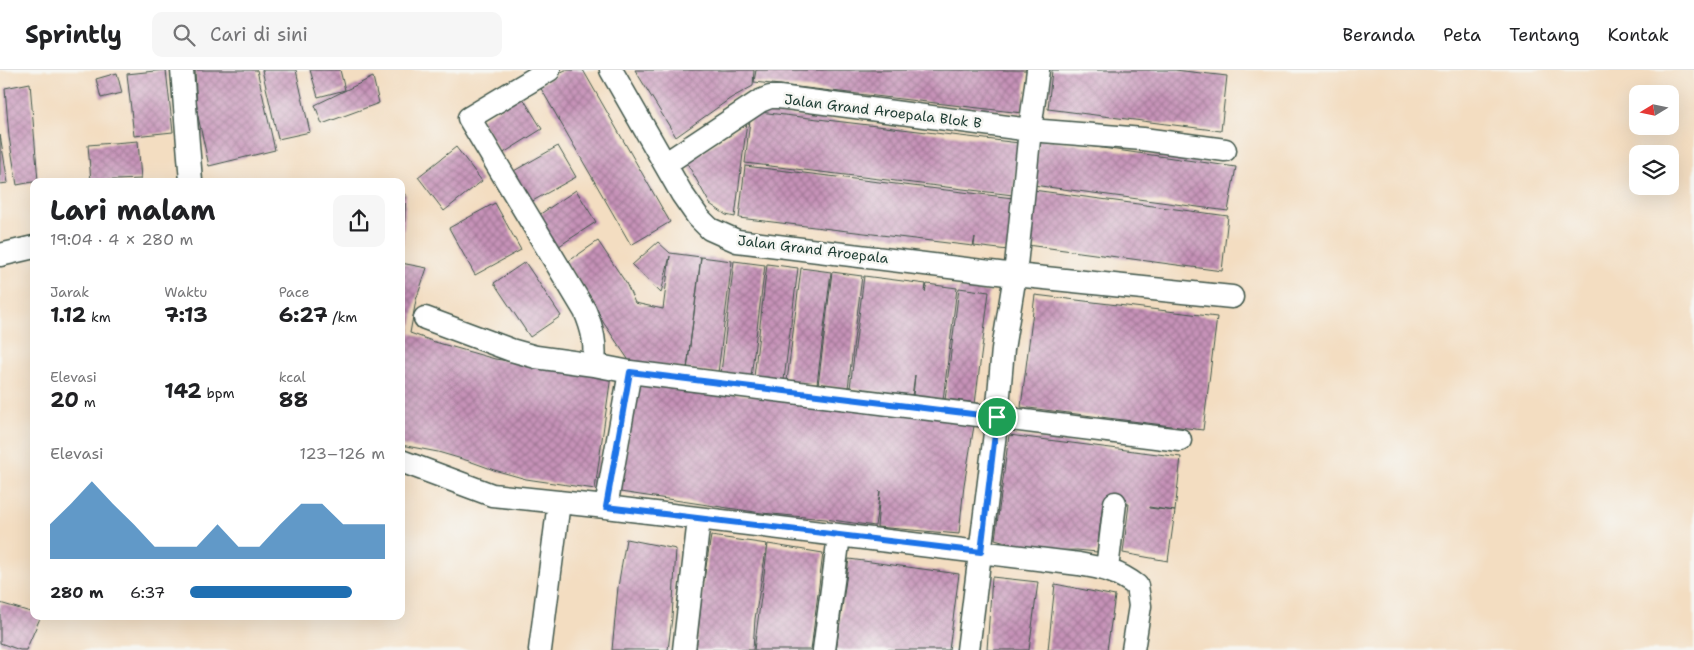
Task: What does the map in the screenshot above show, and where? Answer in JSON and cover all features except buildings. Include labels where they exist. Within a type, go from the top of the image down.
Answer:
[{"type":"street","points":[[182,70],[191,178]]},
{"type":"street","points":[[549,70],[469,118],[585,311],[592,327],[596,346],[594,364]]},
{"type":"street","name":"Jalan Grand Aroepala","points":[[611,70],[682,194],[698,217],[710,229],[737,241],[1015,275],[1232,297]]},
{"type":"street","points":[[968,650],[1004,349],[1015,275],[1038,70]]},
{"type":"street","name":"Jalan Grand Aroepala Blok B","points":[[665,164],[760,101],[779,97],[1030,130]]},
{"type":"street","points":[[1030,130],[1142,139],[1225,150]]},
{"type":"street","points":[[0,255],[30,248]]},
{"type":"street","points":[[425,318],[536,358],[594,364],[630,372],[1180,440]]},
{"type":"street","points":[[606,507],[630,372]]},
{"type":"street","points":[[405,462],[492,495],[981,552],[1107,569],[1125,576],[1137,586],[1140,606],[1133,650]]},
{"type":"street","points":[[540,650],[558,502]]},
{"type":"street","points":[[1107,569],[1115,503]]},
{"type":"street","points":[[684,650],[700,519]]},
{"type":"street","points":[[824,650],[839,536]]},
{"type":"route","points":[[630,372],[997,417],[981,552],[606,507],[630,372]]}]
